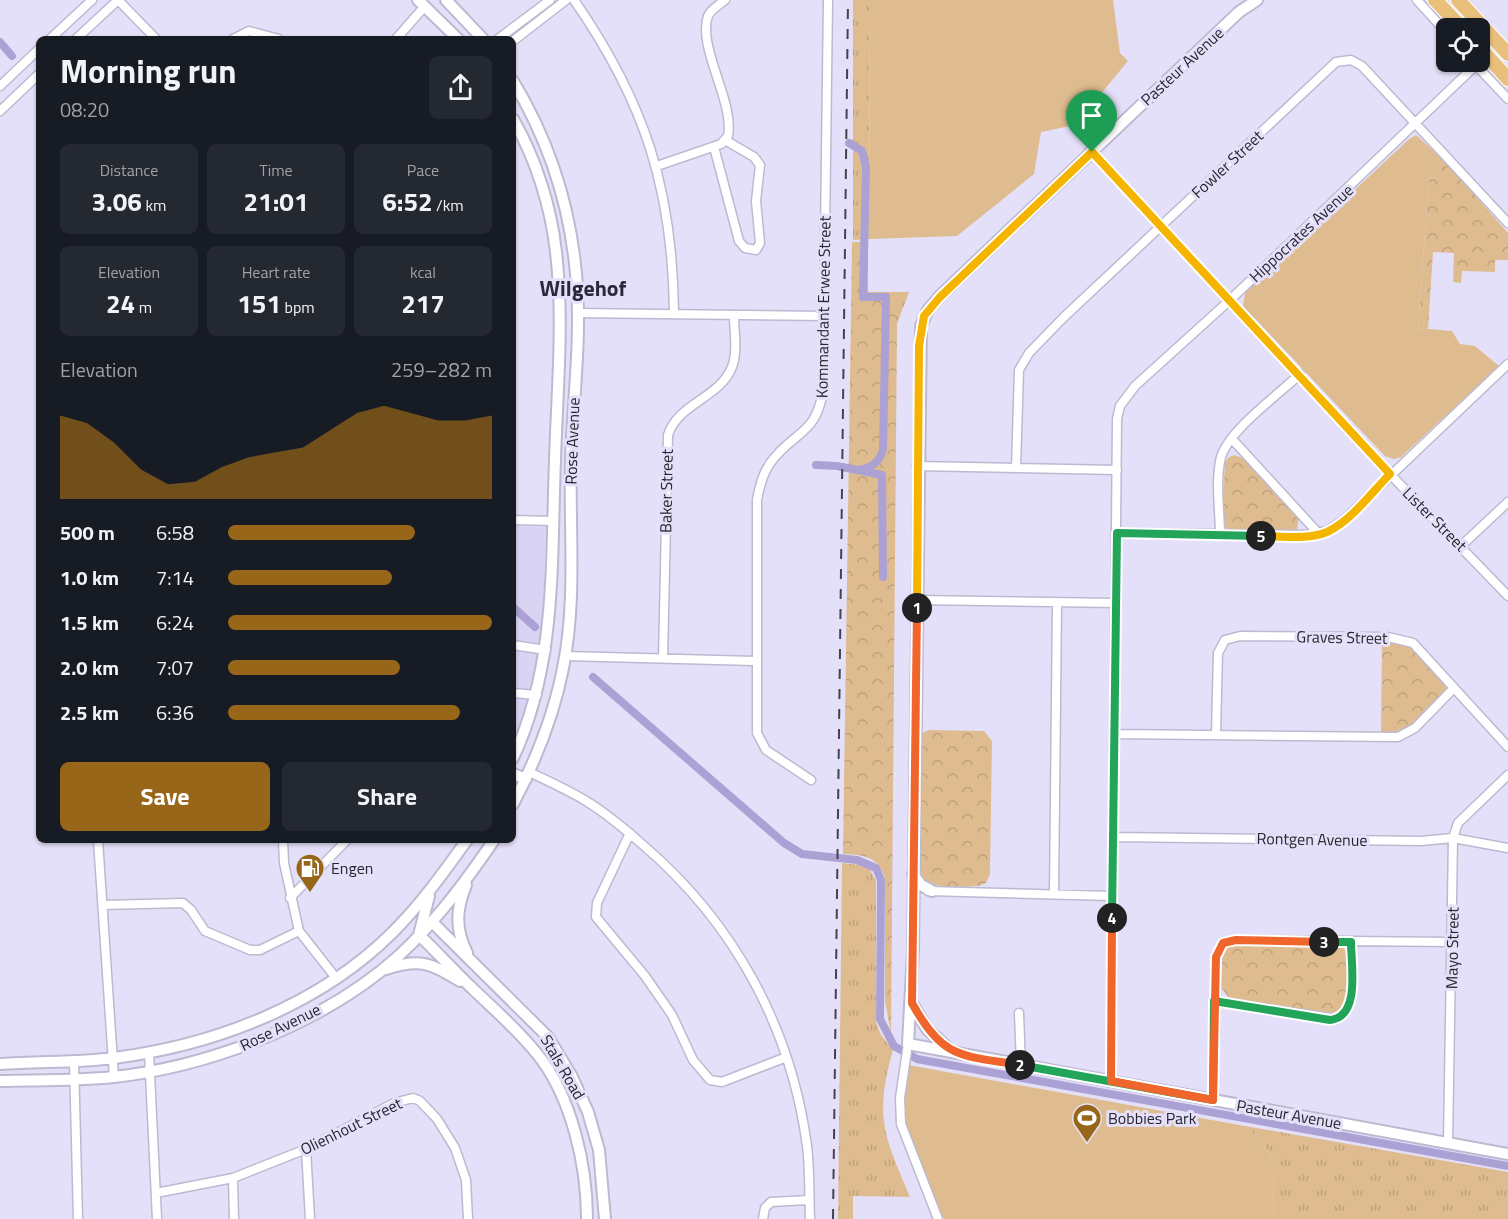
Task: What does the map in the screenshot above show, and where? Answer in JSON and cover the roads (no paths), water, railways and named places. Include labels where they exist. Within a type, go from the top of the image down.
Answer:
[{"type":"main road","points":[[1435,0],[1452,18]]},
{"type":"main road","points":[[1458,0],[1508,54]]},
{"type":"main road","points":[[1490,59],[1508,79]]},
{"type":"street","points":[[53,36],[92,0]]},
{"type":"street","points":[[79,36],[118,0],[153,36]]},
{"type":"street","points":[[399,36],[425,7],[446,0],[479,36]]},
{"type":"street","points":[[502,36],[550,0]]},
{"type":"street","points":[[516,39],[566,0]]},
{"type":"street","points":[[574,0],[621,76],[657,166],[672,249],[674,314]]},
{"type":"street","points":[[657,166],[714,147],[725,140],[729,131],[729,120],[710,47],[707,23],[711,11],[725,0]]},
{"type":"street","name":"Kommandant Erwee Street","points":[[812,780],[774,756],[759,741],[755,661],[759,487],[776,456],[800,436],[818,413],[823,391],[828,0]]},
{"type":"street","name":"Pasteur Avenue","points":[[1239,12],[1245,0]]},
{"type":"street","name":"Pasteur Avenue","points":[[1257,0],[1239,12],[940,297],[924,316],[919,335],[912,1003],[908,1045],[1508,1154]]},
{"type":"street","points":[[1417,0],[1436,21]]},
{"type":"street","points":[[425,7],[455,36]]},
{"type":"street","points":[[79,36],[79,16],[82,9]]},
{"type":"street","points":[[239,36],[249,31],[268,36]]},
{"type":"street","points":[[0,86],[36,52]]},
{"type":"street","name":"Fowler Street","points":[[1016,468],[1018,378],[1024,359],[1040,340],[1336,62],[1351,60],[1362,66],[1508,223]]},
{"type":"street","name":"Hippocrates Avenue","points":[[1111,1081],[1117,419],[1125,396],[1416,124],[1465,72]]},
{"type":"street","points":[[1482,72],[1508,99]]},
{"type":"street","points":[[0,111],[36,77]]},
{"type":"street","name":"Rose Avenue","points":[[516,86],[539,130],[557,178],[567,219],[576,273],[577,297],[565,656],[535,759],[516,796]]},
{"type":"street","points":[[516,122],[529,108]]},
{"type":"street","name":"Rose Avenue","points":[[516,127],[523,138],[549,213],[556,250],[559,324],[553,535],[546,647],[537,695],[516,751]]},
{"type":"street","points":[[523,138],[539,130]]},
{"type":"street","points":[[714,147],[739,241],[745,248],[756,250],[760,243],[756,201],[760,165],[754,157],[725,140]]},
{"type":"street","name":"Lister Street","points":[[1092,152],[1300,374],[1390,474],[1508,596]]},
{"type":"street","points":[[558,298],[577,297]]},
{"type":"street","points":[[559,324],[577,318],[674,314],[824,316]]},
{"type":"street","name":"Baker Street","points":[[663,658],[668,435],[678,417],[723,382],[729,374],[734,360],[734,315]]},
{"type":"street","points":[[1117,533],[1220,536],[1319,534],[1344,520],[1508,364]]},
{"type":"street","points":[[1220,536],[1221,459],[1232,439],[1300,374]]},
{"type":"street","points":[[1232,439],[1319,534]]},
{"type":"street","points":[[917,466],[1117,470]]},
{"type":"street","points":[[1461,546],[1508,502]]},
{"type":"street","points":[[553,510],[570,510]]},
{"type":"street","points":[[516,520],[553,521]]},
{"type":"street","points":[[553,535],[570,535]]},
{"type":"street","points":[[917,600],[1115,603]]},
{"type":"street","points":[[1054,894],[1057,603]]},
{"type":"street","name":"Graves Street","points":[[1216,734],[1218,653],[1225,640],[1240,636],[1402,639],[1413,643],[1508,747]]},
{"type":"street","points":[[516,645],[546,647],[565,656]]},
{"type":"street","points":[[543,663],[565,656],[755,661]]},
{"type":"street","points":[[1115,734],[1398,737],[1415,728],[1453,689]]},
{"type":"street","points":[[516,693],[537,695]]},
{"type":"street","points":[[516,756],[535,759]]},
{"type":"street","points":[[516,774],[528,775],[587,801],[630,833],[679,876],[714,918],[757,985],[774,1022],[799,1105],[807,1145],[810,1219]]},
{"type":"street","points":[[1453,838],[1458,823],[1508,775]]},
{"type":"street","points":[[630,833],[597,903],[596,917],[629,955],[672,1015],[700,1071],[710,1080],[722,1082],[784,1058]]},
{"type":"street","name":"Rontgen Avenue","points":[[1114,837],[1422,841],[1453,838],[1508,848]]},
{"type":"street","name":"Mayo Street","points":[[1448,1143],[1453,838]]},
{"type":"street","points":[[98,843],[114,1077]]},
{"type":"street","points":[[283,843],[290,898],[298,931],[336,978]]},
{"type":"street","points":[[290,898],[344,843]]},
{"type":"street","name":"Rose Avenue","points":[[0,1064],[112,1059],[150,1053],[215,1037],[288,1006],[336,978],[393,932],[429,892],[466,843]]},
{"type":"street","name":"Rose Avenue","points":[[0,1081],[75,1080],[151,1072],[198,1062],[284,1029],[381,971],[419,935],[427,922],[473,871],[492,843]]},
{"type":"street","points":[[471,961],[462,943],[457,918],[460,900],[473,871]]},
{"type":"street","points":[[913,873],[921,885],[932,891]]},
{"type":"street","points":[[912,890],[1112,896]]},
{"type":"street","points":[[393,932],[427,922],[429,892]]},
{"type":"street","points":[[103,905],[183,903],[191,910],[205,931],[250,950],[260,950],[298,931]]},
{"type":"street","name":"Stals Road","points":[[427,922],[471,961],[548,1037],[579,1089],[599,1150],[605,1219]]},
{"type":"street","name":"Stals Road","points":[[419,935],[500,1013],[539,1056],[561,1097],[584,1165],[587,1219]]},
{"type":"street","points":[[1213,1100],[1214,1001],[1218,950],[1227,941],[1453,942]]},
{"type":"street","points":[[1214,1001],[1337,1019],[1343,1016],[1349,1005],[1351,942]]},
{"type":"street","points":[[381,971],[408,963],[422,962],[435,965],[473,989]]},
{"type":"street","points":[[912,1003],[936,1040],[956,1054]]},
{"type":"street","points":[[1019,1013],[1021,1065]]},
{"type":"street","points":[[908,1045],[900,1098],[901,1124],[938,1219]]},
{"type":"street","points":[[150,1053],[157,1219]]},
{"type":"street","points":[[74,1061],[78,1219]]},
{"type":"street","points":[[561,1097],[579,1089]]},
{"type":"street","name":"Olienhout Street","points":[[156,1193],[233,1178],[306,1149],[394,1103],[413,1098],[420,1101],[437,1119],[455,1148],[466,1179],[468,1219]]},
{"type":"street","points":[[306,1149],[310,1219]]},
{"type":"street","points":[[233,1178],[234,1219]]},
{"type":"street","points":[[764,1219],[765,1208],[771,1202],[809,1200]]},
{"type":"waterway","points":[[0,42],[12,56]]},
{"type":"waterway","points":[[849,143],[862,151],[866,167],[863,297],[886,297],[883,449],[874,464],[856,470]]},
{"type":"waterway","points":[[816,465],[837,466],[882,475],[883,577]]},
{"type":"waterway","points":[[516,610],[535,627]]},
{"type":"waterway","points":[[593,677],[784,843],[802,854],[857,860],[876,868],[881,880],[880,1019],[894,1046],[917,1059],[1508,1166]]},
{"type":"railway","points":[[833,1219],[848,0]]},
{"type":"place","name":"Engen","points":[[310,894]]},
{"type":"place","name":"Bobbies Park","points":[[1087,1144]]},
{"type":"district","name":"Wilgehof","points":[[583,288]]}]
